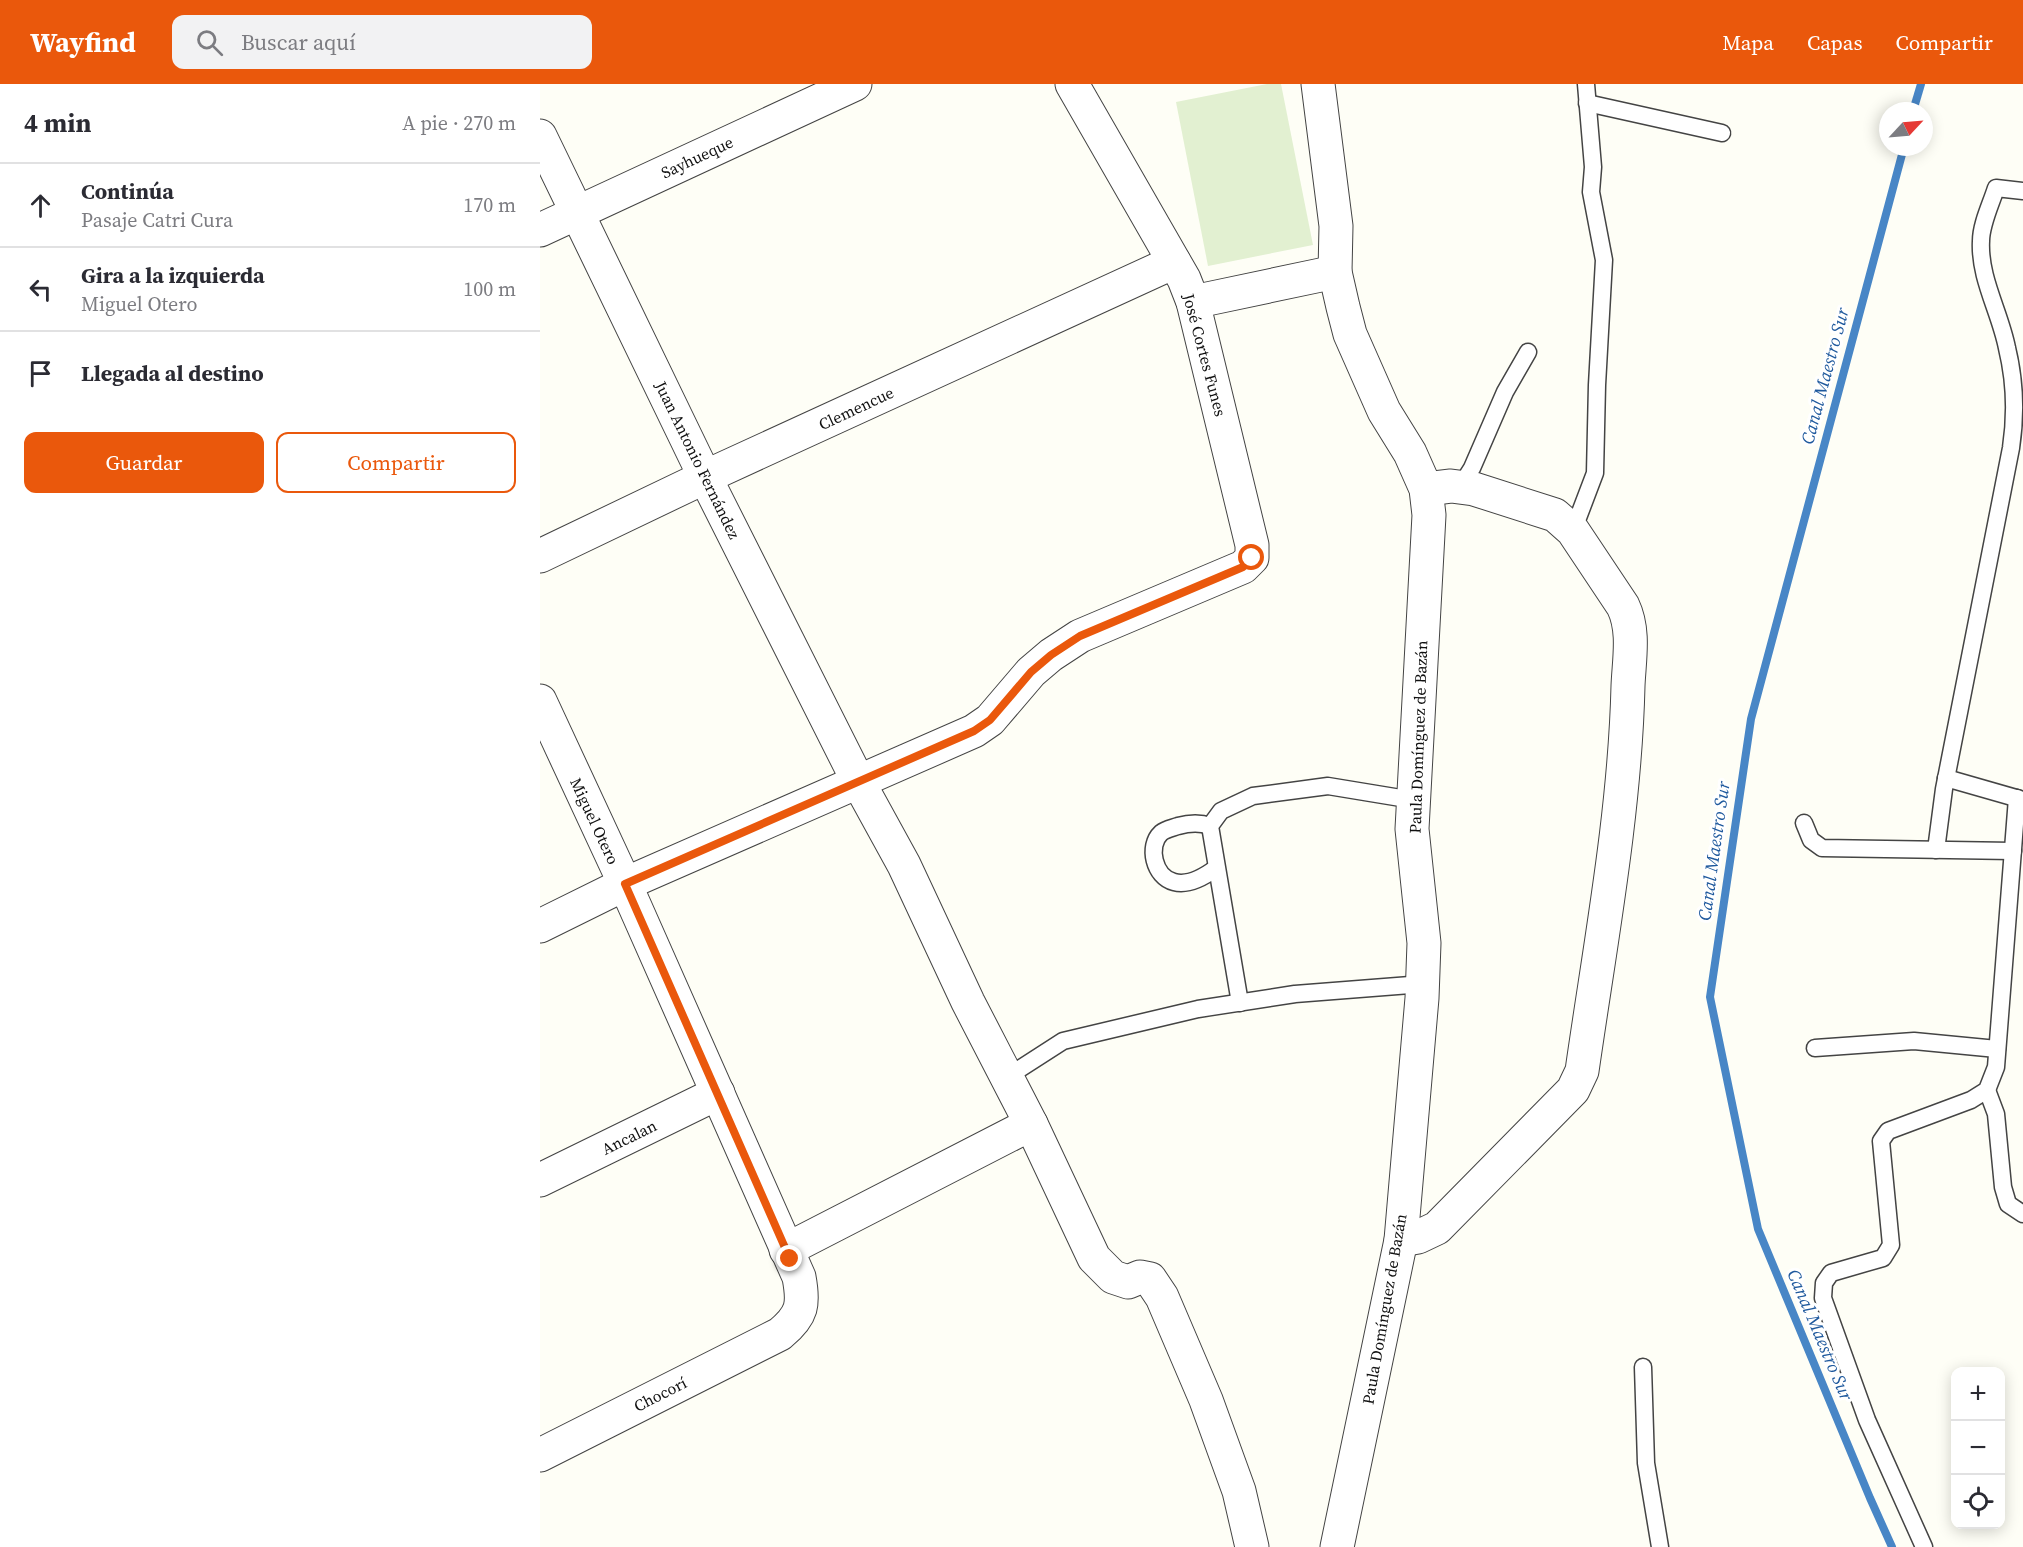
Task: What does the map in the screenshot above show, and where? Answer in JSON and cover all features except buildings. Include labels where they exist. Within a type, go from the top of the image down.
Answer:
[{"type":"street","name":"Sayhueque","points":[[540,230],[855,84]]},
{"type":"street","name":"José Cortes Funes","points":[[859,783],[974,731],[990,720],[1031,672],[1051,655],[1080,636],[1243,567],[1252,558],[1251,545],[1193,302],[1174,262],[1072,84]]},
{"type":"street","name":"Paula Domínguez de Bazán","points":[[1318,84],[1336,225],[1335,272],[1350,334],[1384,411],[1410,453],[1426,489],[1429,514],[1412,829],[1424,943],[1423,984],[1401,1240],[1337,1547]]},
{"type":"street","name":"Juan Antonio Fernández","points":[[540,136],[705,477],[859,783],[904,865],[968,1002],[1007,1077],[1094,1258],[1113,1278],[1128,1282],[1140,1277],[1150,1279],[1162,1297],[1213,1420],[1239,1491],[1252,1547]]},
{"type":"street","name":"Clemencue","points":[[540,556],[705,477],[1174,262]]},
{"type":"street","points":[[1193,302],[1335,272]]},
{"type":"street","points":[[1401,1240],[1418,1237],[1437,1228],[1573,1090],[1582,1071],[1621,788],[1628,714],[1629,619],[1623,606],[1573,531],[1556,515],[1474,489],[1451,486],[1426,489]]},
{"type":"street","name":"Miguel Otero","points":[[540,701],[625,884],[799,1277],[801,1309],[792,1324],[780,1334]]},
{"type":"street","points":[[540,926],[625,884],[859,783]]},
{"type":"street","name":"Ancalan","points":[[540,1180],[718,1093]]},
{"type":"street","points":[[786,1250],[1030,1124]]},
{"type":"street","name":"Chocorí","points":[[540,1455],[780,1334]]},
{"type":"lane","points":[[1573,531],[1595,473],[1604,260],[1591,192],[1593,167],[1586,84]]},
{"type":"lane","points":[[1587,103],[1722,133]]},
{"type":"lane","points":[[1936,850],[1946,778],[2015,422],[2007,347],[1981,262],[1981,237],[1996,188],[2023,191]]},
{"type":"lane","points":[[1460,487],[1472,468],[1505,392],[1528,352]]},
{"type":"lane","points":[[1924,1547],[1867,1420],[1824,1298],[1824,1283],[1831,1273],[1883,1258],[1891,1245],[1881,1142],[1888,1131],[1971,1100],[1987,1090],[1996,1067],[2013,851],[2020,799],[1946,778]]},
{"type":"lane","points":[[1240,1003],[1210,826],[1221,811],[1254,796],[1328,786],[1413,800]]},
{"type":"lane","points":[[1210,826],[1202,823],[1186,824],[1164,831],[1157,838],[1153,847],[1154,861],[1161,873],[1173,882],[1193,882],[1216,868]]},
{"type":"lane","points":[[1804,823],[1811,840],[1822,848],[2013,851]]},
{"type":"lane","points":[[1007,1077],[1063,1041],[1198,1009],[1294,994],[1423,984]]},
{"type":"lane","points":[[1815,1048],[1914,1041],[1997,1049]]},
{"type":"lane","points":[[1987,1090],[1996,1114],[2003,1187],[2008,1204],[2023,1214]]},
{"type":"lane","points":[[1643,1367],[1646,1463],[1660,1547]]},
{"type":"green space","points":[[1267,84],[1281,84],[1313,245],[1208,266],[1176,102]]},
{"type":"waterway","name":"Canal Maestro Sur","points":[[1916,102],[1921,84]]},
{"type":"waterway","name":"Canal Maestro Sur","points":[[1892,1547],[1758,1229],[1710,997],[1751,719],[1902,156]]},
{"type":"route","points":[[790,1259],[625,884],[974,731],[990,720],[1031,672],[1051,655],[1080,636],[1243,567],[1252,558]]}]
